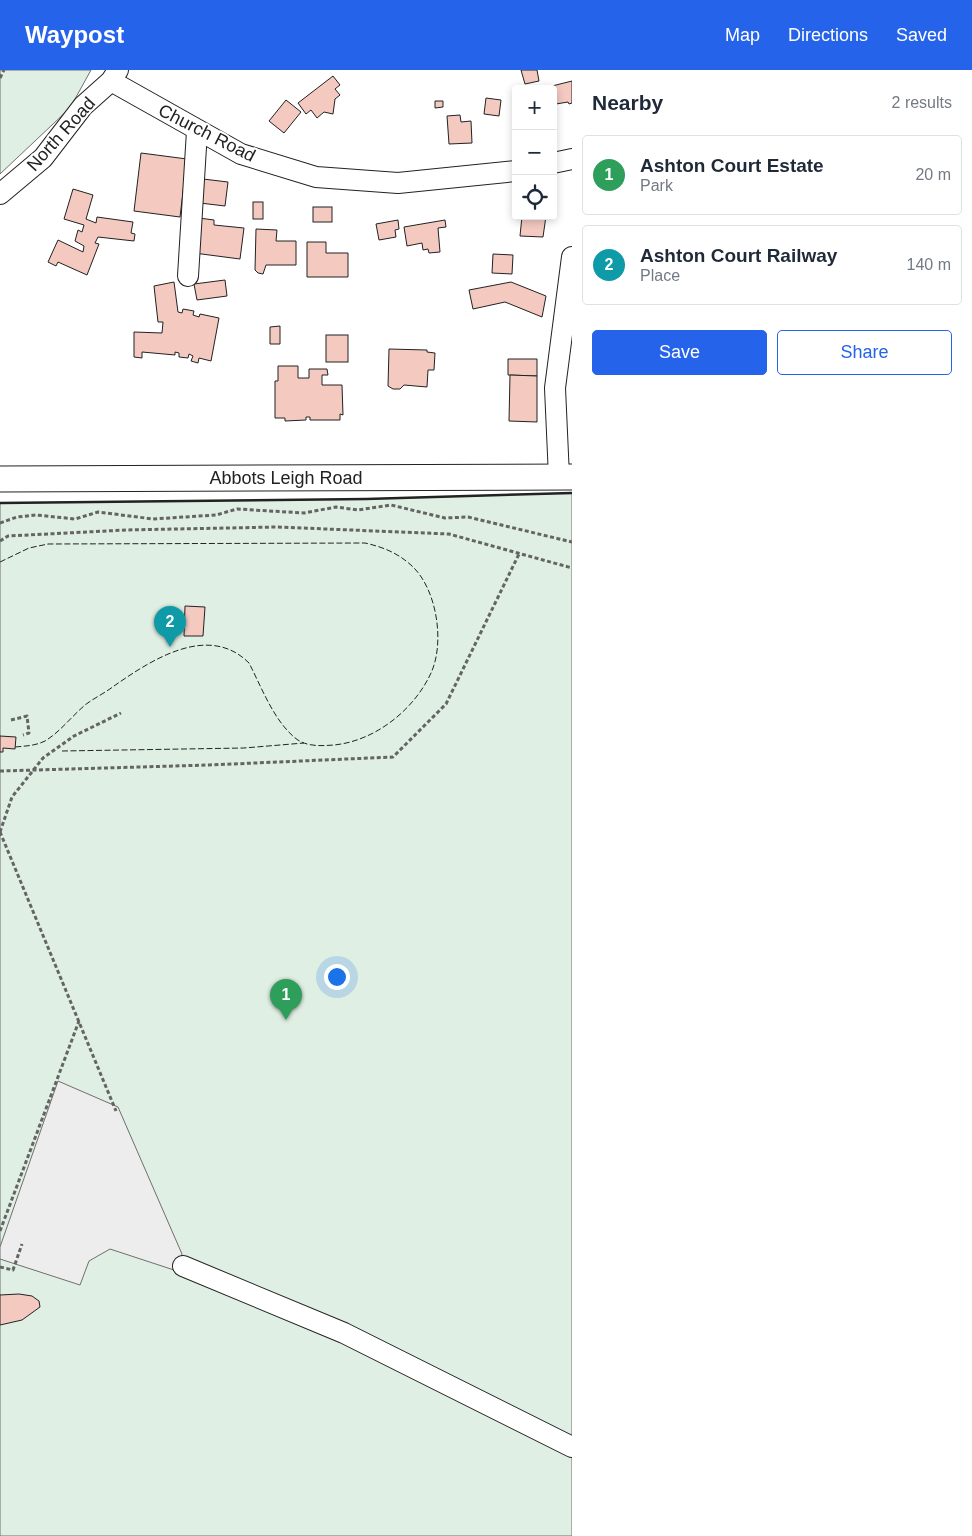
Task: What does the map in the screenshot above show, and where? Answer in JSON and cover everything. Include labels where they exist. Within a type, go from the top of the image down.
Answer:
[{"type":"main road","name":"Abbots Leigh Road","points":[[0,479],[565,477]]},
{"type":"street","name":"Church Road","points":[[115,76],[198,131],[241,154],[316,177],[398,183],[512,171]]},
{"type":"street","name":"North Road","points":[[0,194],[43,158],[83,106],[115,76]]},
{"type":"street","points":[[188,276],[198,131]]},
{"type":"street","points":[[557,162],[572,159]]},
{"type":"street","points":[[565,477],[555,388],[572,257]]},
{"type":"street","points":[[183,1266],[344,1333],[572,1447]]},
{"type":"path","points":[[0,78],[4,70]]},
{"type":"path","points":[[0,523],[17,517],[36,515],[75,519],[98,512],[153,519],[216,515],[237,509],[304,512],[336,507],[358,510],[390,505],[445,518],[468,517],[572,542]]},
{"type":"path","points":[[0,541],[8,536],[126,530],[277,527],[449,534],[572,568]]},
{"type":"path","points":[[0,771],[393,757],[446,704],[519,554]]},
{"type":"path","points":[[116,1111],[0,832],[12,797],[43,758],[74,736],[121,713]]},
{"type":"path","points":[[11,720],[27,716],[29,733],[23,735]]},
{"type":"path","points":[[0,1231],[79,1020]]},
{"type":"path","points":[[0,1266],[13,1270],[22,1244]]},
{"type":"green space","points":[[0,70],[91,70],[70,108],[0,174]]},
{"type":"green space","points":[[572,493],[572,1536],[0,1536],[0,503],[366,499]]},
{"type":"shaded area","points":[[58,1081],[118,1107],[182,1254],[177,1271],[110,1249],[89,1261],[80,1285],[0,1259],[0,1247]]},
{"type":"building","points":[[521,70],[537,70],[539,81],[525,84]]},
{"type":"building","points":[[333,76],[340,85],[335,89],[340,95],[335,99],[333,114],[324,112],[317,118],[311,110],[306,114],[298,103]]},
{"type":"building","points":[[572,81],[572,103],[557,104],[556,85]]},
{"type":"building","points":[[486,98],[501,100],[499,116],[484,114]]},
{"type":"building","points":[[286,100],[301,112],[284,133],[269,121]]},
{"type":"building","points":[[435,101],[443,101],[443,107],[435,108]]},
{"type":"building","points":[[460,115],[461,122],[471,121],[472,143],[449,144],[447,116]]},
{"type":"building","points":[[141,153],[187,159],[180,217],[134,211]]},
{"type":"building","points":[[203,179],[228,182],[225,206],[200,203]]},
{"type":"building","points":[[73,189],[93,195],[86,219],[96,223],[97,217],[133,222],[131,233],[135,234],[134,241],[98,237],[95,243],[99,244],[87,275],[58,262],[56,266],[48,262],[58,240],[83,252],[84,246],[75,241],[78,230],[82,232],[84,225],[64,219]]},
{"type":"building","points":[[253,202],[263,202],[263,219],[253,219]]},
{"type":"building","points":[[313,207],[332,207],[332,222],[313,222]]},
{"type":"building","points":[[199,218],[214,220],[214,225],[244,228],[240,259],[194,253]]},
{"type":"building","points":[[398,220],[399,229],[395,230],[396,237],[379,240],[376,224]]},
{"type":"building","points":[[445,220],[446,227],[438,228],[440,252],[429,253],[428,249],[423,250],[422,243],[407,246],[404,227]]},
{"type":"building","points":[[522,220],[545,220],[543,237],[520,236]]},
{"type":"building","points":[[256,229],[277,230],[276,241],[296,241],[296,265],[266,265],[263,274],[258,273],[255,270]]},
{"type":"building","points":[[307,242],[326,242],[326,253],[348,253],[348,277],[307,277]]},
{"type":"building","points":[[493,254],[513,255],[512,274],[492,273]]},
{"type":"building","points":[[225,280],[227,296],[197,300],[194,284]]},
{"type":"building","points":[[174,282],[178,312],[182,313],[183,309],[194,311],[193,315],[199,317],[200,314],[219,318],[211,361],[199,358],[198,363],[191,361],[193,356],[189,354],[188,358],[179,357],[179,353],[175,352],[175,355],[142,352],[142,358],[134,357],[134,332],[162,333],[163,322],[158,322],[154,286]]},
{"type":"building","points":[[511,282],[546,296],[542,317],[505,302],[473,309],[469,290]]},
{"type":"building","points":[[280,326],[280,344],[270,344],[270,327]]},
{"type":"building","points":[[326,335],[348,335],[348,362],[326,362]]},
{"type":"building","points":[[389,349],[427,350],[427,352],[435,353],[434,370],[428,370],[427,387],[404,385],[400,389],[393,389],[388,386]]},
{"type":"building","points":[[508,359],[537,359],[537,376],[508,375]]},
{"type":"building","points":[[278,366],[298,366],[298,378],[309,378],[309,369],[327,369],[328,375],[322,375],[322,385],[342,385],[343,415],[340,414],[340,420],[310,420],[310,417],[306,417],[306,420],[285,421],[285,418],[275,418],[275,381],[278,381]]},
{"type":"building","points":[[510,375],[537,376],[537,422],[509,421]]},
{"type":"building","points":[[185,606],[205,607],[203,636],[184,636]]},
{"type":"building","points":[[0,736],[16,737],[15,749],[3,748],[3,752],[0,752]]},
{"type":"building","points":[[19,1294],[32,1296],[39,1301],[40,1307],[22,1320],[0,1325],[0,1295]]},
{"type":"fence","points":[[0,562],[29,548],[48,544],[365,543],[396,554],[407,561],[421,576],[433,602],[438,632],[435,661],[424,687],[404,711],[391,721],[378,730],[349,742],[318,746],[298,740],[287,730],[274,712],[249,663],[233,651],[216,646],[198,646],[180,650],[145,666],[85,705],[61,729],[45,741],[34,745],[15,747]]},
{"type":"fence","points":[[62,751],[244,748],[304,743]]},
{"type":"wall","points":[[0,503],[366,499],[572,493]]},
{"type":"place","name":"Ashton Court Railway","points":[[170,647]]},
{"type":"place","name":"Ashton Court Estate","points":[[286,1020]]}]
